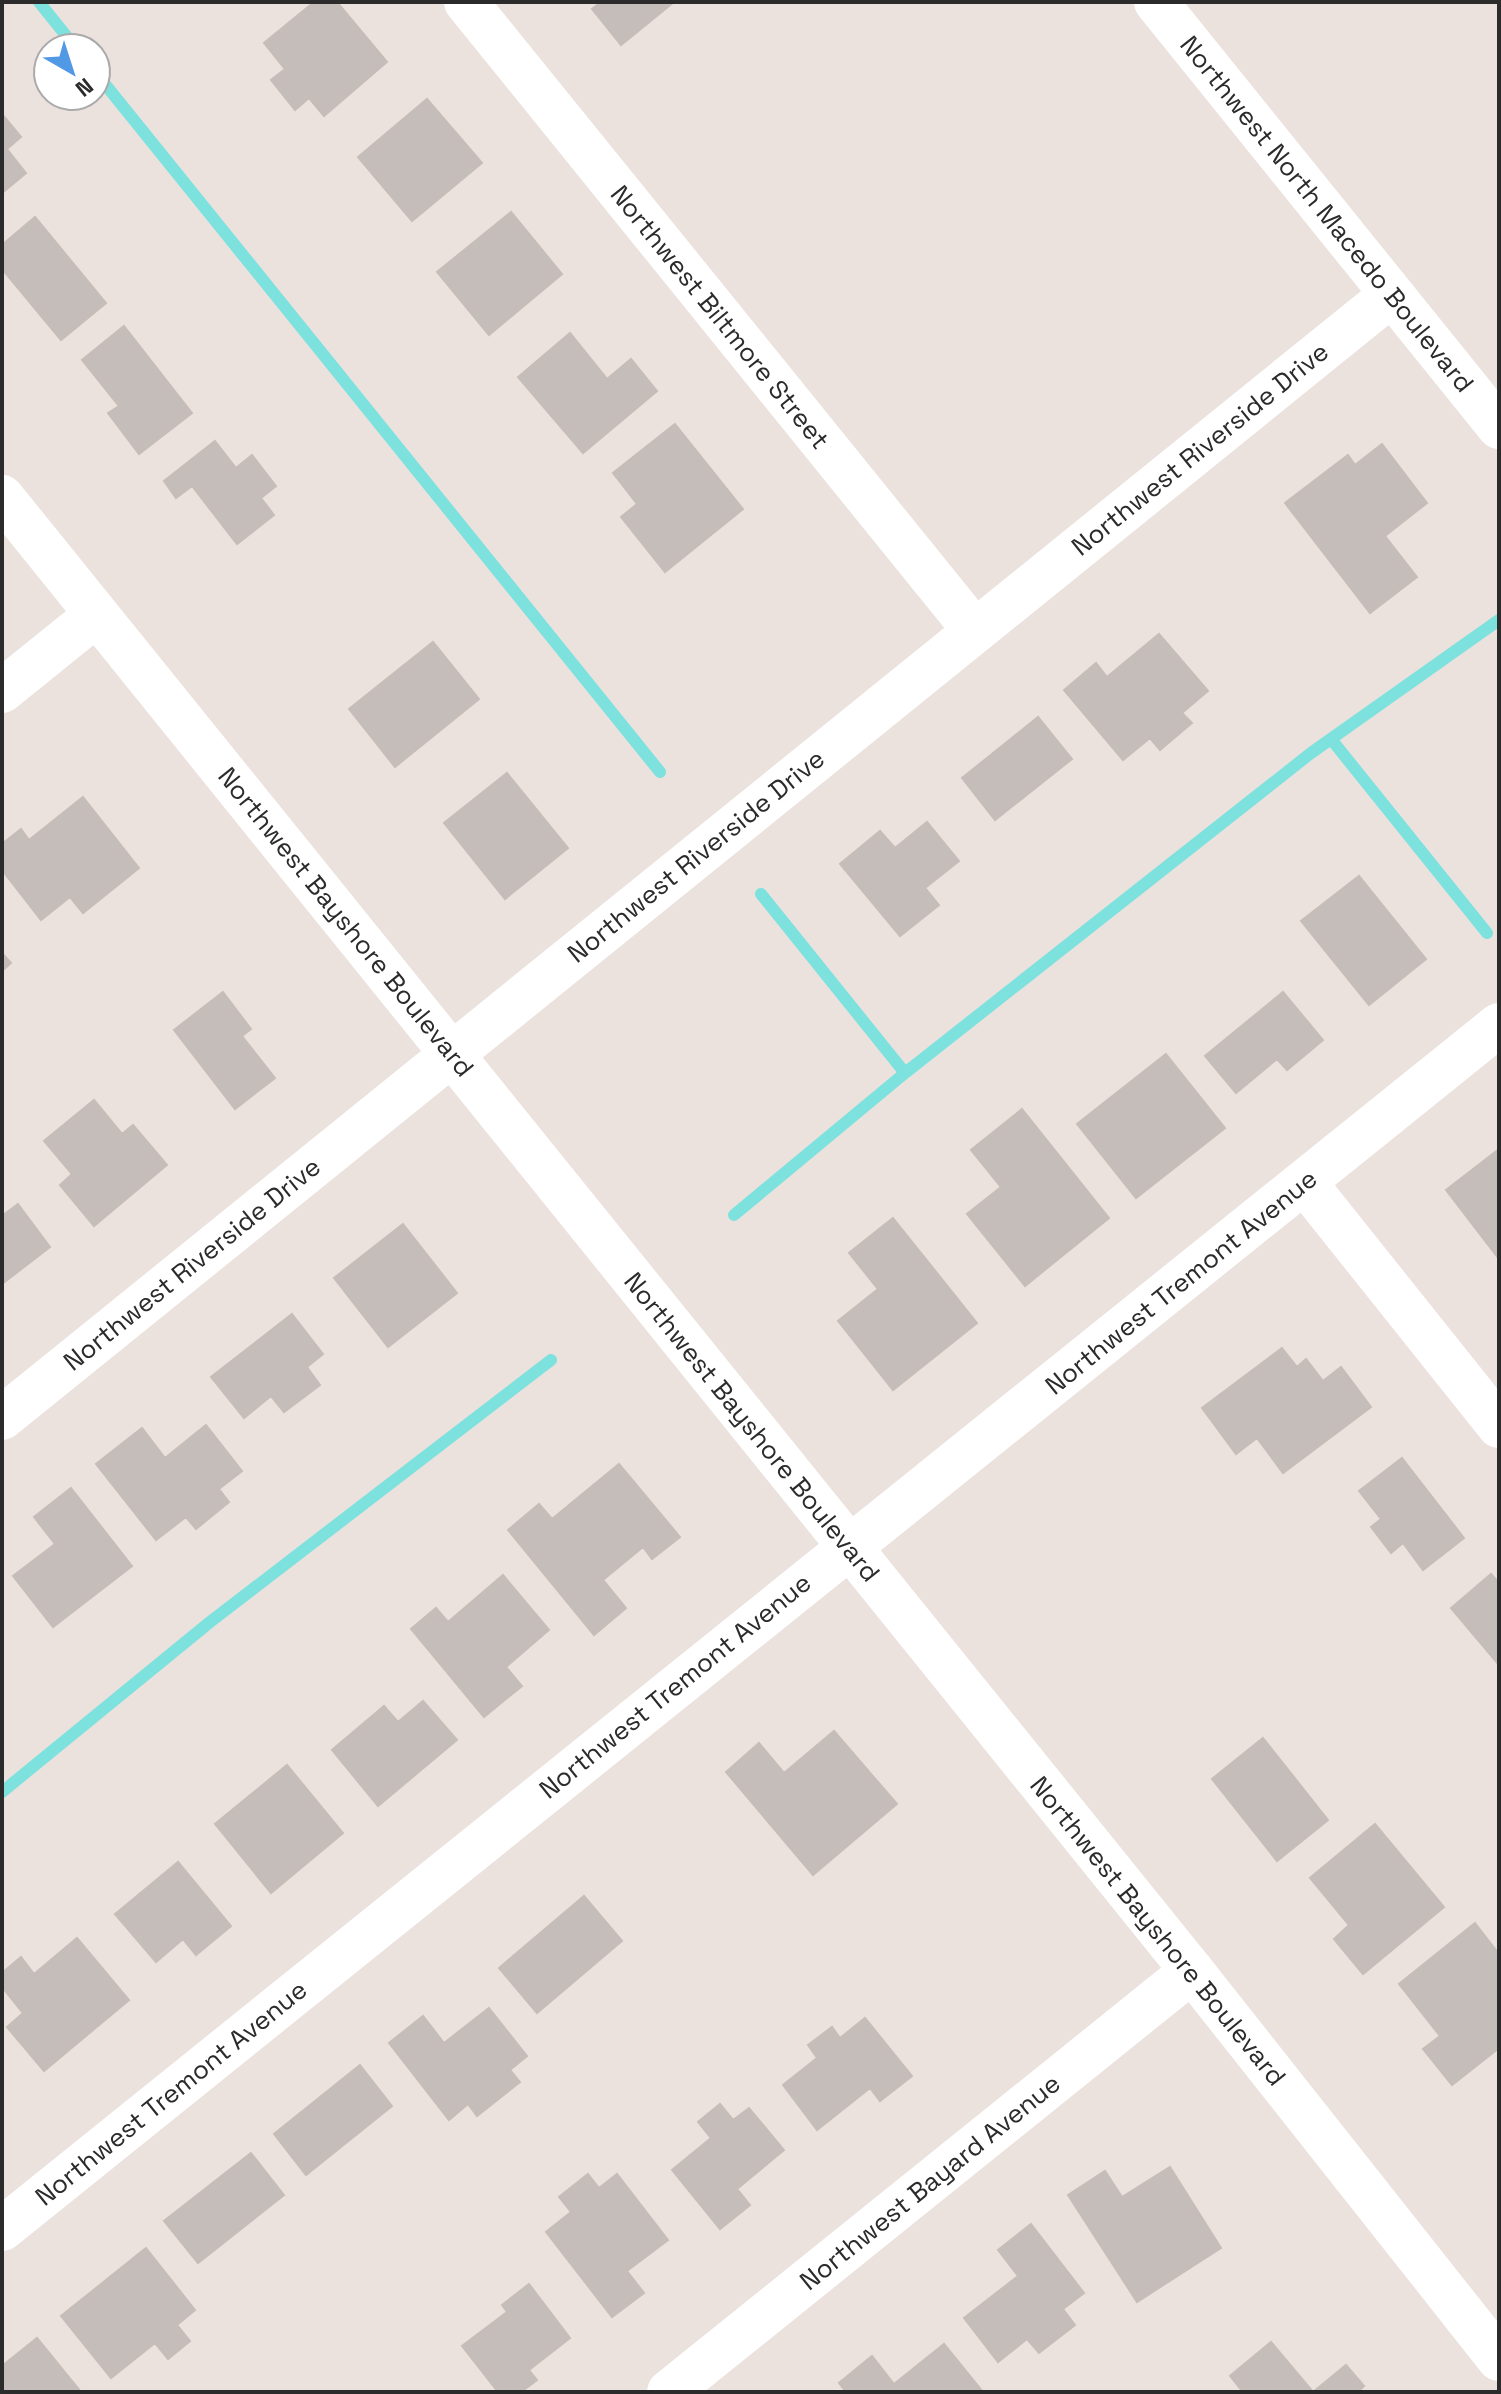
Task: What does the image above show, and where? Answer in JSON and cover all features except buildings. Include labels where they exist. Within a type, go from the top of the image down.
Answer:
[{"type":"street","name":"Northwest Biltmore Street","points":[[466,2],[975,631]]},
{"type":"street","name":"Northwest North Macedo Boulevard","points":[[1156,2],[1499,427]]},
{"type":"street","name":"Northwest Riverside Drive","points":[[2,1418],[1391,295]]},
{"type":"street","name":"Northwest Bayshore Boulevard","points":[[2,497],[1192,1971],[1499,2359]]},
{"type":"street","points":[[2,691],[96,615]]},
{"type":"street","name":"Northwest Tremont Avenue","points":[[2,2229],[1499,1025]]},
{"type":"street","points":[[1305,1183],[1499,1426]]},
{"type":"street","name":"Northwest Bayard Avenue","points":[[669,2392],[1192,1971]]},
{"type":"waterway","points":[[39,2],[63,32]]},
{"type":"waterway","points":[[112,93],[660,772]]},
{"type":"waterway","points":[[734,1215],[905,1073],[1311,753],[1499,620]]},
{"type":"waterway","points":[[1331,739],[1487,933]]},
{"type":"waterway","points":[[761,894],[905,1073]]},
{"type":"waterway","points":[[2,1792],[210,1622],[551,1360]]}]
